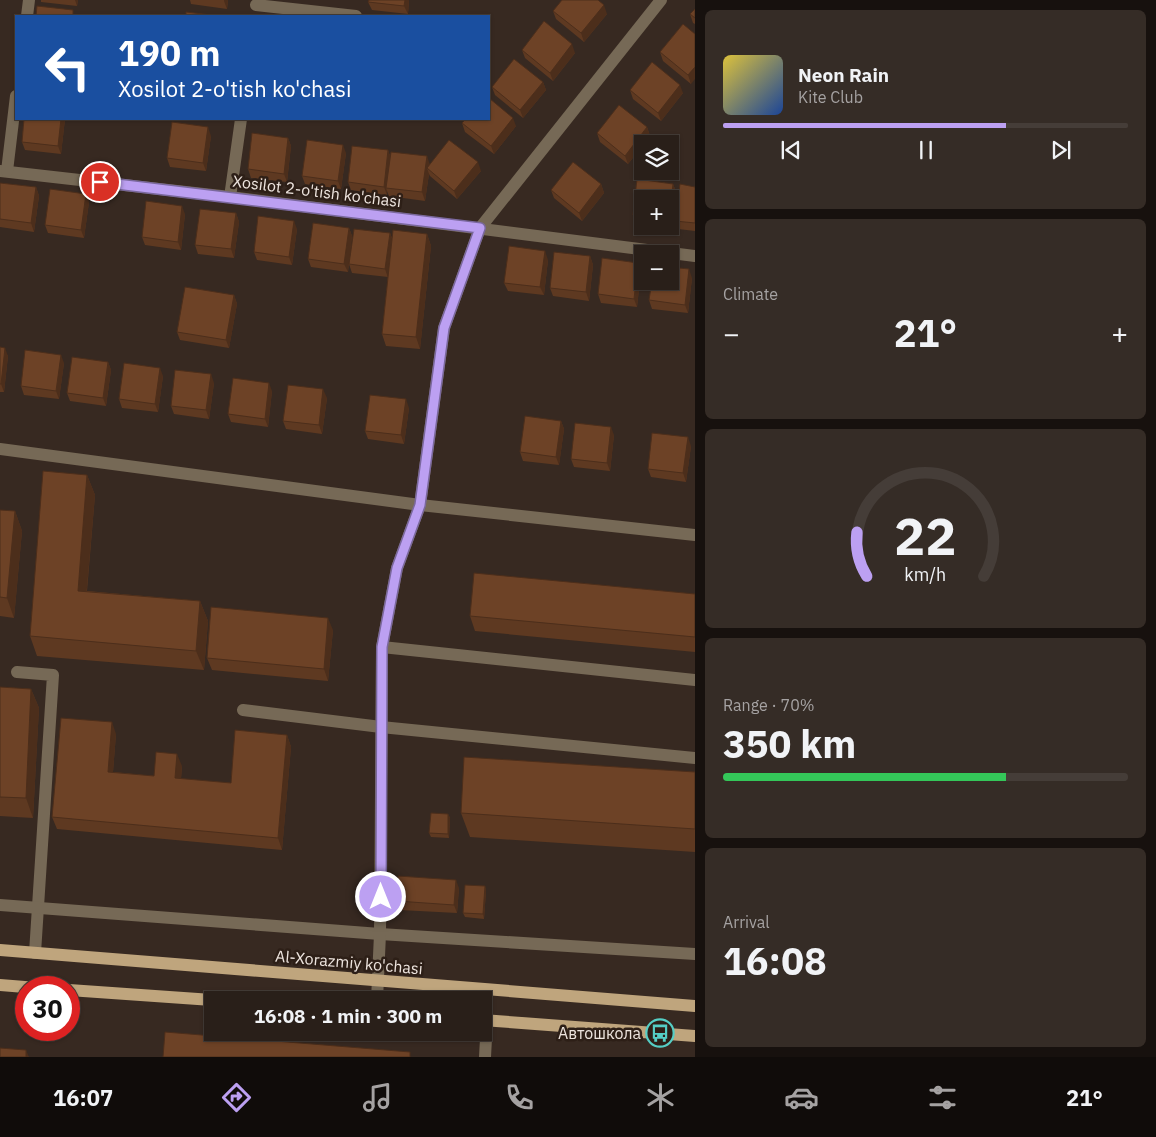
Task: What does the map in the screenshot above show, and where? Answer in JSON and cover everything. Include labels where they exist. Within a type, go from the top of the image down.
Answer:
[{"type":"main road","name":"Al-Xorazmiy ko'chasi","points":[[0,950],[695,1006]]},
{"type":"main road","points":[[0,985],[15,986]]},
{"type":"main road","points":[[80,991],[204,999]]},
{"type":"main road","points":[[492,1021],[695,1036]]},
{"type":"street","points":[[26,15],[29,0]]},
{"type":"street","points":[[377,991],[380,934],[382,647],[397,568],[420,505],[444,328],[480,228],[661,0]]},
{"type":"street","points":[[255,7],[345,15]]},
{"type":"street","points":[[3,171],[15,102]]},
{"type":"street","points":[[230,197],[240,120]]},
{"type":"street","name":"Xosilot 2-o'tish ko'chasi","points":[[3,171],[230,197],[695,256]]},
{"type":"street","points":[[0,449],[420,505],[695,534]]},
{"type":"street","points":[[382,647],[695,680]]},
{"type":"street","points":[[17,672],[53,675],[35,953]]},
{"type":"street","points":[[243,710],[381,727],[695,758]]},
{"type":"street","points":[[0,905],[380,934],[695,954]]},
{"type":"street","points":[[485,1041],[485,1057]]},
{"type":"building","points":[[369,0],[405,0],[404,6],[368,2]]},
{"type":"building","points":[[562,0],[598,0],[604,5],[581,33],[553,11]]},
{"type":"building","points":[[37,6],[73,10],[73,15],[36,15]]},
{"type":"building","points":[[695,9],[695,18],[690,14]]},
{"type":"building","points":[[186,12],[212,15],[186,15]]},
{"type":"building","points":[[544,21],[572,44],[550,73],[522,50]]},
{"type":"building","points":[[683,24],[695,34],[695,67],[688,75],[660,52]]},
{"type":"building","points":[[514,59],[543,82],[520,110],[492,87]]},
{"type":"building","points":[[652,62],[680,85],[658,113],[630,90]]},
{"type":"building","points":[[490,99],[513,118],[491,146],[462,123],[465,120],[490,120]]},
{"type":"building","points":[[619,105],[647,127],[641,135],[634,135],[634,144],[625,156],[597,133]]},
{"type":"building","points":[[24,120],[61,120],[58,146],[22,142]]},
{"type":"building","points":[[172,122],[208,127],[203,163],[167,158]]},
{"type":"building","points":[[252,133],[288,138],[284,174],[248,169]]},
{"type":"building","points":[[307,140],[343,145],[338,181],[302,176]]},
{"type":"building","points":[[449,140],[478,162],[454,191],[427,168]]},
{"type":"building","points":[[352,146],[388,150],[384,187],[348,182]]},
{"type":"building","points":[[391,152],[427,156],[422,192],[386,188]]},
{"type":"building","points":[[573,162],[601,184],[579,213],[551,190]]},
{"type":"building","points":[[637,180],[673,184],[672,190],[636,190]]},
{"type":"building","points":[[0,183],[36,187],[31,223],[0,219]]},
{"type":"building","points":[[680,184],[695,187],[695,223],[679,221]]},
{"type":"building","points":[[50,189],[86,194],[81,230],[45,225]]},
{"type":"building","points":[[146,201],[182,206],[178,242],[142,237]]},
{"type":"building","points":[[200,209],[236,213],[231,249],[195,245]]},
{"type":"building","points":[[258,216],[294,221],[289,257],[254,252]]},
{"type":"building","points":[[313,223],[349,228],[344,264],[308,259]]},
{"type":"building","points":[[354,229],[390,233],[385,269],[349,264]]},
{"type":"building","points":[[393,230],[427,234],[416,337],[382,334]]},
{"type":"building","points":[[509,246],[545,251],[540,287],[504,283]]},
{"type":"building","points":[[554,252],[590,256],[586,292],[550,288]]},
{"type":"building","points":[[602,258],[634,262],[634,299],[598,294]]},
{"type":"building","points":[[679,268],[689,269],[685,305],[649,300],[651,290],[679,290]]},
{"type":"building","points":[[185,287],[234,295],[226,340],[177,332]]},
{"type":"building","points":[[0,347],[5,348],[1,384],[0,384]]},
{"type":"building","points":[[25,350],[61,355],[56,391],[21,386]]},
{"type":"building","points":[[72,357],[108,362],[103,398],[67,393]]},
{"type":"building","points":[[124,363],[160,368],[155,404],[119,399]]},
{"type":"building","points":[[175,370],[211,374],[206,410],[171,406]]},
{"type":"building","points":[[233,378],[269,383],[265,419],[228,414]]},
{"type":"building","points":[[288,385],[323,389],[319,425],[283,421]]},
{"type":"building","points":[[370,395],[406,399],[401,435],[365,431]]},
{"type":"building","points":[[525,416],[561,421],[556,457],[520,452]]},
{"type":"building","points":[[575,423],[611,427],[607,463],[571,459]]},
{"type":"building","points":[[652,433],[688,437],[683,473],[648,469]]},
{"type":"building","points":[[43,471],[87,475],[78,591],[200,601],[196,651],[30,636]]},
{"type":"building","points":[[0,510],[15,511],[7,598],[0,597]]},
{"type":"building","points":[[474,573],[695,594],[695,637],[470,616]]},
{"type":"building","points":[[211,607],[328,618],[324,669],[207,658]]},
{"type":"building","points":[[0,687],[31,689],[26,798],[0,797]]},
{"type":"building","points":[[61,718],[112,722],[108,772],[154,776],[156,752],[177,754],[175,778],[231,783],[235,730],[287,735],[278,838],[52,817]]},
{"type":"building","points":[[464,757],[695,772],[695,829],[461,813]]},
{"type":"building","points":[[431,813],[448,814],[448,834],[429,833]]},
{"type":"building","points":[[398,876],[456,880],[454,905],[397,901]]},
{"type":"building","points":[[465,885],[485,886],[483,914],[463,913]]},
{"type":"building","points":[[165,1032],[204,1035],[204,1041],[275,1041],[410,1052],[410,1057],[163,1057]]},
{"type":"building","points":[[0,1048],[26,1050],[26,1057],[0,1057]]},
{"type":"place","name":"Автошкола","points":[[660,1033]]},
{"type":"route","points":[[100,182],[480,228],[444,328],[420,505],[397,568],[382,647],[381,897]]}]
